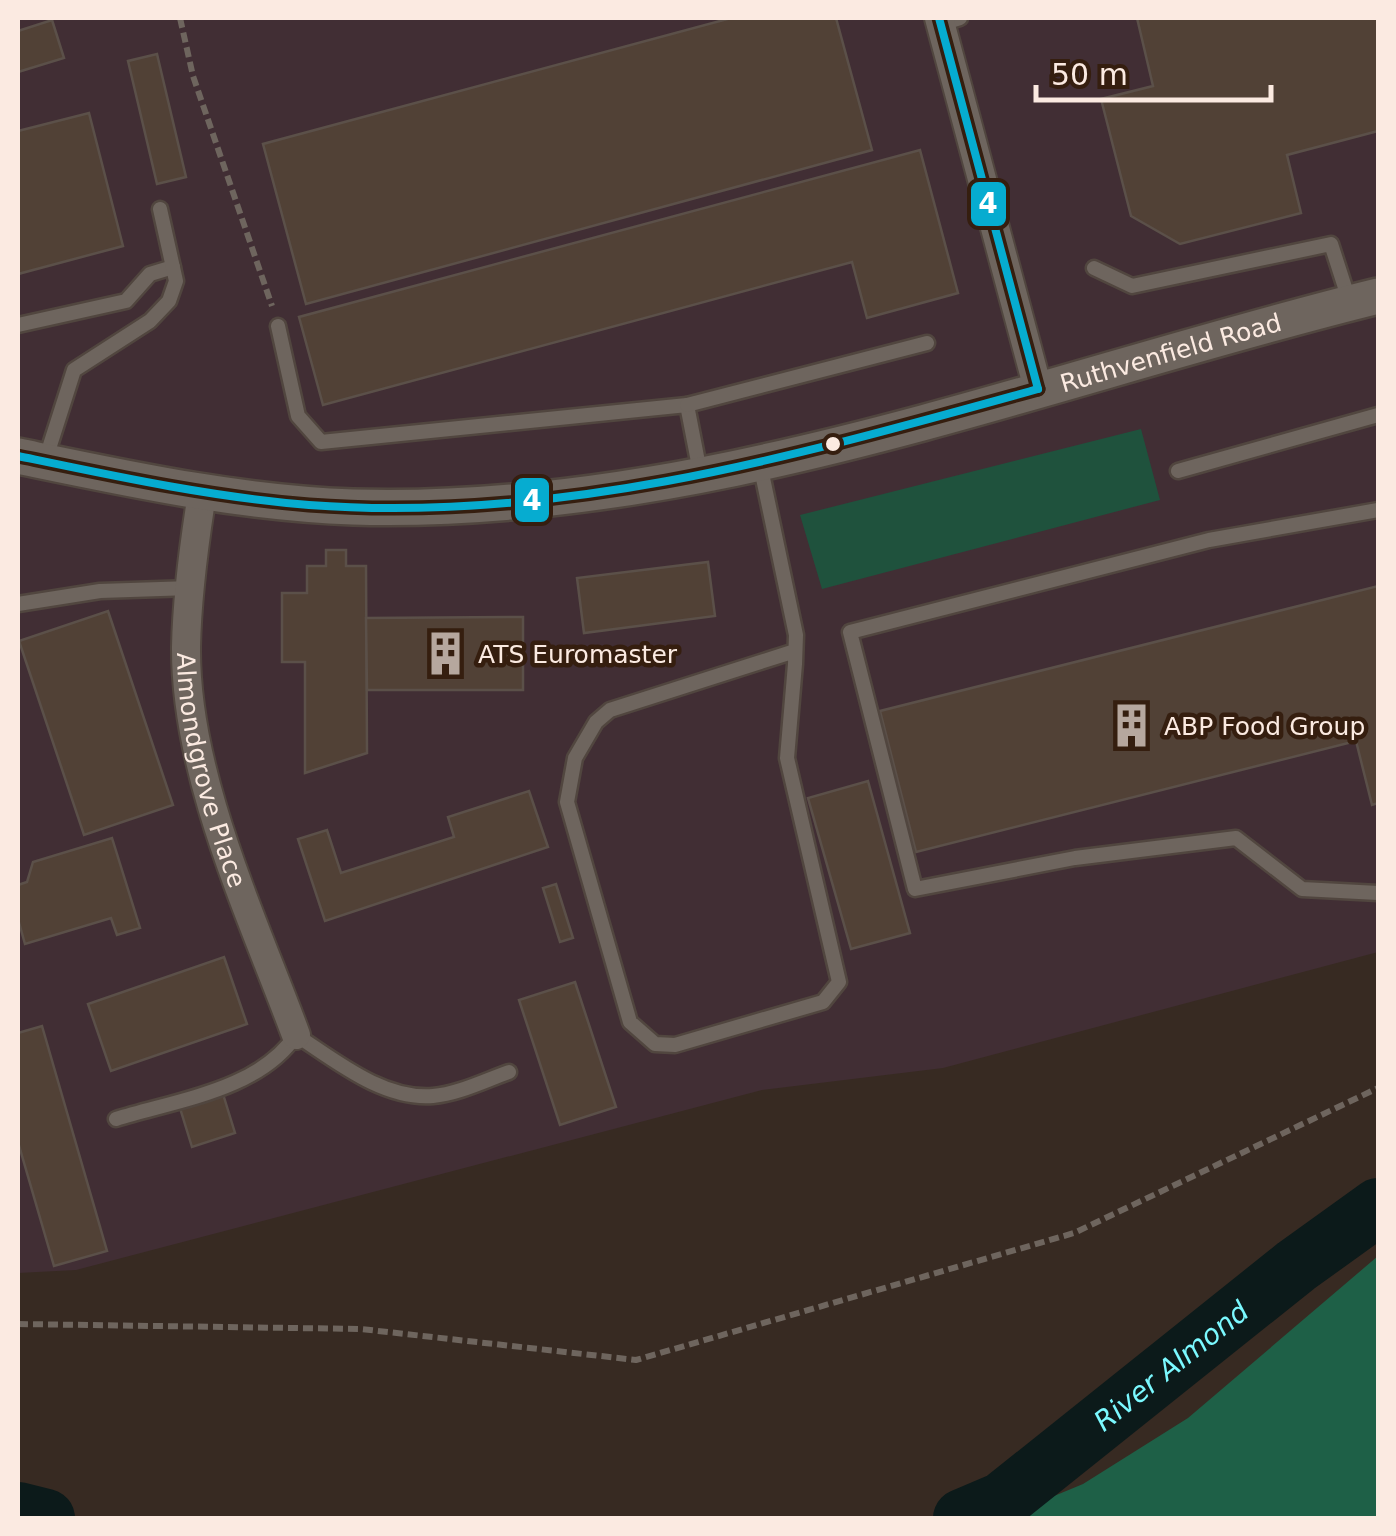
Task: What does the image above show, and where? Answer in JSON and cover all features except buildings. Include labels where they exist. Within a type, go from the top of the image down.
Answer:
[{"type":"street","points":[[947,20],[1038,389]]},
{"type":"street","name":"Ruthvenfield Road","points":[[31,459],[202,494],[353,507],[471,505],[590,494],[701,477],[760,463],[1364,299]]},
{"type":"street","name":"Almondgrove Place","points":[[202,494],[186,647],[199,750],[233,867],[296,1036]]},
{"type":"lane","points":[[31,459],[74,370],[150,321],[168,300],[176,281],[160,208]]},
{"type":"lane","points":[[1094,268],[1132,286],[1331,244],[1364,299]]},
{"type":"lane","points":[[18,325],[126,302],[150,274],[173,266]]},
{"type":"lane","points":[[278,326],[298,416],[321,442],[687,405],[927,343]]},
{"type":"lane","points":[[687,405],[701,477]]},
{"type":"lane","points":[[1178,471],[1378,414]]},
{"type":"lane","points":[[760,463],[796,635],[796,652],[787,758],[839,969],[836,990],[824,1002],[675,1045],[654,1044],[630,1022],[567,802],[576,758],[596,722],[610,710],[796,652]]},
{"type":"lane","points":[[1378,510],[1209,540],[850,632],[916,889],[1075,858],[1236,838],[1302,888],[1378,893]]},
{"type":"lane","points":[[18,604],[100,590],[192,588]]},
{"type":"lane","points":[[116,1119],[254,1075],[279,1060],[296,1036],[342,1066],[396,1093],[434,1096],[510,1072]]},
{"type":"path","points":[[180,18],[193,76],[278,326]]},
{"type":"path","points":[[18,1324],[360,1329],[636,1360],[1074,1233],[1378,1088]]},
{"type":"shaded area","points":[[18,18],[1378,18],[1378,952],[943,1068],[762,1090],[76,1270],[18,1273]]},
{"type":"green space","points":[[1141,429],[1160,500],[822,589],[800,515]]},
{"type":"green space","points":[[1378,1256],[1378,1518],[1001,1518],[1083,1484],[1188,1418]]},
{"type":"waterway","name":"River Almond","points":[[962,1518],[1002,1501],[1296,1266],[1378,1207]]},
{"type":"waterway","name":"River Almond","points":[[18,1511],[46,1518]]},
{"type":"transit line","name":"4","points":[[939,18],[1038,389]]},
{"type":"transit line","name":"4","points":[[18,456],[163,485],[309,505],[403,508],[496,504],[587,494],[769,460],[1038,389]]},
{"type":"place","name":"ATS Euromaster","points":[[445,654]]},
{"type":"place","name":"ABP Food Group","points":[[1131,726]]}]
